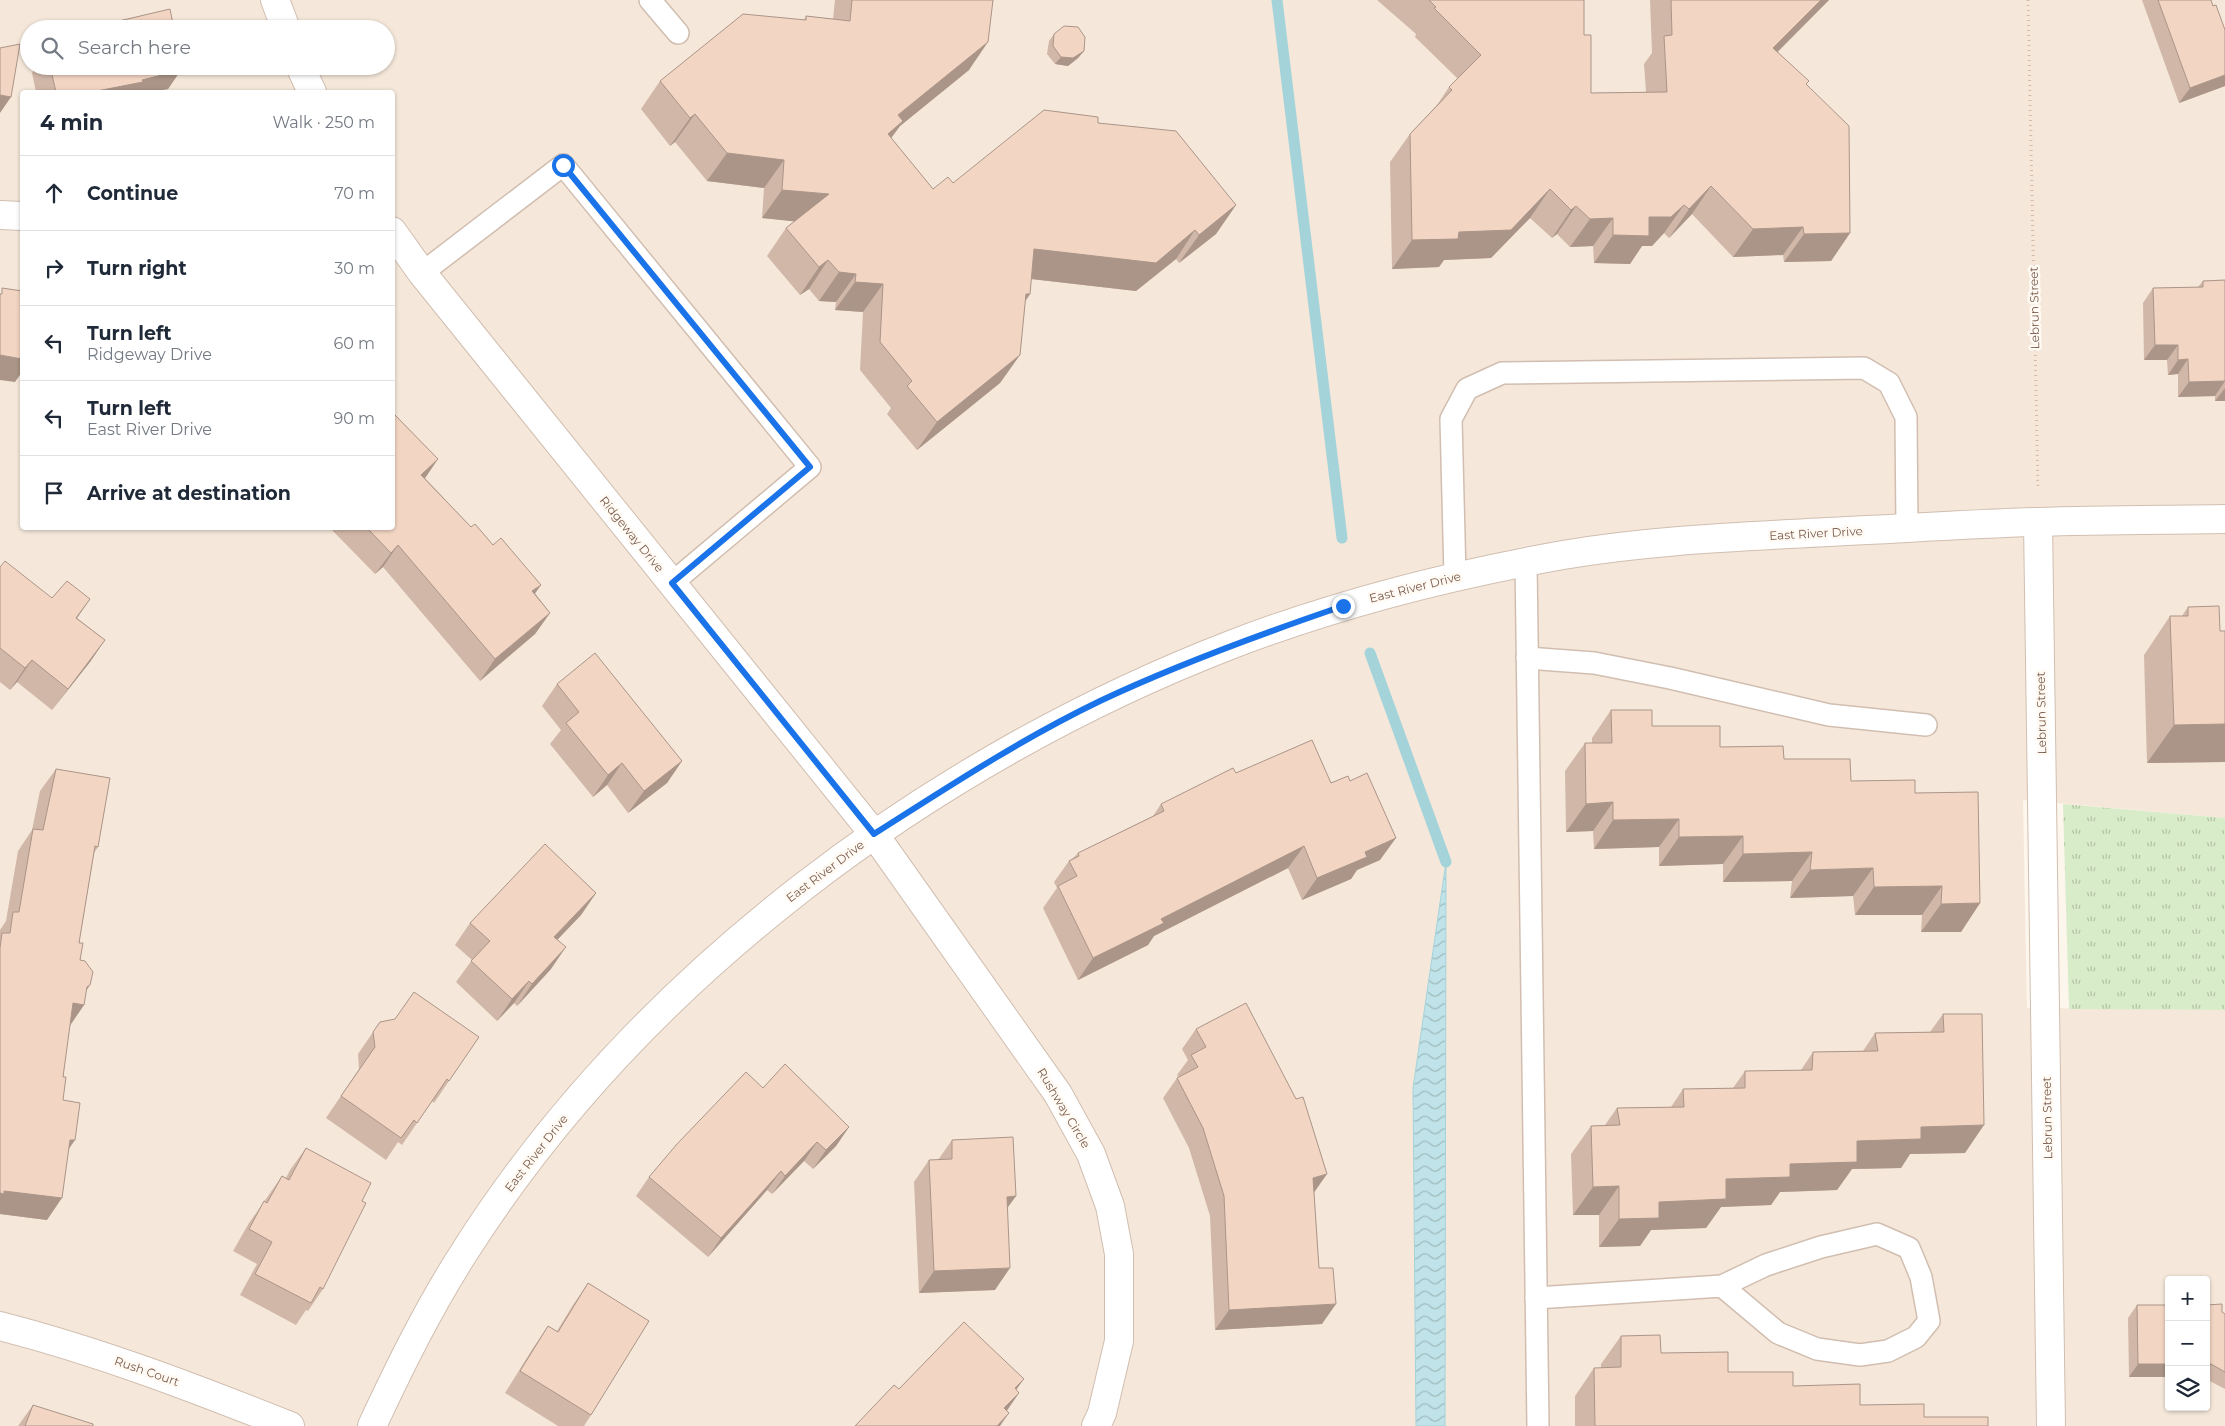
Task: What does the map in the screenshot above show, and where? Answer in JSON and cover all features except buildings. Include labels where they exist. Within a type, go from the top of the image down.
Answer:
[{"type":"street","points":[[275,0],[283,20]]},
{"type":"street","points":[[304,75],[311,90]]},
{"type":"street","points":[[0,215],[20,216]]},
{"type":"street","name":"Ridgeway Drive","points":[[395,235],[422,273],[874,834]]},
{"type":"street","name":"East River Drive","points":[[372,1426],[407,1350],[466,1250],[532,1155],[607,1067],[672,1000],[759,922],[874,834],[997,756],[1100,701],[1233,644],[1343,606],[1455,576],[1569,554],[1685,540],[1907,528],[2038,522],[2225,519]]},
{"type":"street","name":"Lebrun Street","points":[[2038,522],[2052,1426]]},
{"type":"street","name":"Rushway Circle","points":[[874,834],[1058,1094],[1092,1154],[1110,1206],[1120,1254],[1120,1341],[1102,1413],[1096,1426]]},
{"type":"street","name":"Rush Court","points":[[0,1326],[59,1342],[170,1378],[290,1426]]},
{"type":"lane","points":[[650,0],[678,33]]},
{"type":"lane","points":[[422,273],[563,165],[810,467],[672,583]]},
{"type":"lane","points":[[1455,576],[1451,419],[1467,389],[1502,373],[1864,368],[1889,383],[1906,417],[1907,528]]},
{"type":"lane","points":[[1526,562],[1538,1426]]},
{"type":"lane","points":[[1527,658],[1594,663],[1829,715],[1926,725]]},
{"type":"lane","points":[[1536,1298],[1722,1286],[1766,1265],[1821,1247],[1877,1234],[1909,1248],[1921,1277],[1929,1320],[1916,1337],[1888,1351],[1860,1355],[1817,1349],[1778,1333],[1722,1286]]},
{"type":"path","name":"Lebrun Street","points":[[2028,0],[2038,522]]},
{"type":"shaded area","points":[[0,0],[2225,0],[2225,818],[2023,800],[2027,1008],[2225,1010],[2225,1426],[0,1426]]},
{"type":"green space","points":[[2063,804],[2225,818],[2225,1010],[2069,1009]]},
{"type":"water","points":[[1446,862],[1445,1426],[1416,1426],[1413,1088]]},
{"type":"waterway","points":[[1277,0],[1342,538]]},
{"type":"waterway","points":[[1370,653],[1446,862]]},
{"type":"route","points":[[563,165],[810,467],[672,583],[874,834],[997,756],[1100,701],[1233,644],[1343,606]]}]
